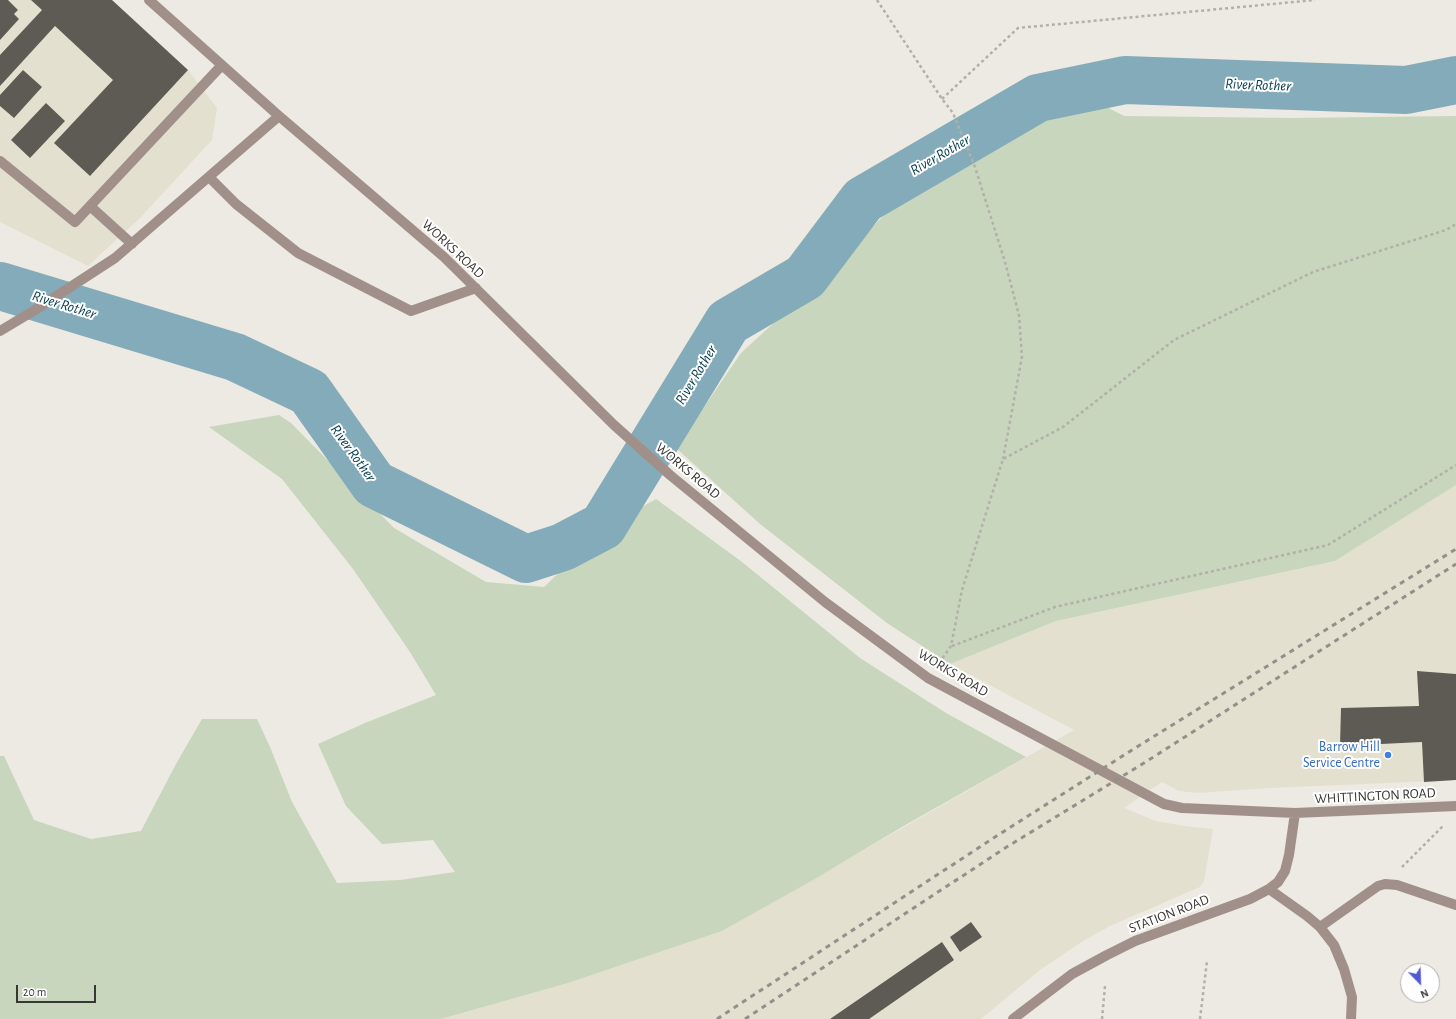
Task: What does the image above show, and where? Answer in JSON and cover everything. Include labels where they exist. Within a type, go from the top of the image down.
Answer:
[{"type":"street","name":"WORKS ROAD","points":[[149,0],[279,116],[444,257],[614,425],[664,470],[825,602],[928,678],[1164,804],[1182,808],[1295,813]]},
{"type":"street","points":[[0,161],[75,222],[222,65]]},
{"type":"street","points":[[0,331],[116,258],[279,116]]},
{"type":"street","points":[[209,178],[236,204],[298,253],[411,311],[476,288]]},
{"type":"street","points":[[90,206],[132,244]]},
{"type":"street","name":"WHITTINGTON ROAD","points":[[1295,813],[1456,806]]},
{"type":"street","name":"STATION ROAD","points":[[1014,1019],[1072,974],[1106,955],[1135,941],[1250,899],[1269,890],[1278,882],[1285,871],[1295,813]]},
{"type":"street","points":[[1320,927],[1378,886],[1385,884],[1397,885],[1456,905]]},
{"type":"street","points":[[1269,890],[1307,916],[1320,927],[1334,945],[1344,969],[1352,997],[1351,1019]]},
{"type":"path","points":[[877,0],[942,100],[953,113],[975,167],[1005,262],[1019,315],[1022,357],[1002,459],[962,590],[951,646],[1055,607],[1328,545],[1456,465]]},
{"type":"path","points":[[942,100],[1018,28],[1315,0]]},
{"type":"path","points":[[1002,459],[1063,427],[1174,340],[1313,272],[1446,230],[1456,224]]},
{"type":"path","points":[[1385,884],[1445,824]]},
{"type":"path","points":[[1200,1019],[1207,961]]},
{"type":"path","points":[[1102,1019],[1105,986]]},
{"type":"shaded area","points":[[0,0],[112,0],[188,70],[217,108],[212,140],[141,217],[88,266],[0,222]]},
{"type":"shaded area","points":[[1456,485],[1456,780],[1272,788],[1197,793],[1179,791],[1162,782],[1124,808],[1156,821],[1213,829],[1204,881],[1200,887],[1110,926],[1083,941],[1040,970],[981,1019],[441,1019],[568,983],[722,931],[1074,730],[950,664],[1056,621],[1335,561]]},
{"type":"green space","points":[[1049,102],[1099,103],[1124,116],[1292,118],[1456,116],[1456,485],[1335,561],[1056,621],[950,664],[887,623],[760,524],[676,448],[741,353],[826,275],[891,208],[947,162],[979,141]]},
{"type":"green space","points":[[279,415],[291,423],[394,528],[486,582],[544,587],[605,528],[656,499],[742,562],[860,658],[946,713],[1026,757],[722,931],[568,983],[441,1019],[0,1019],[0,756],[4,756],[34,820],[91,839],[141,831],[176,764],[202,719],[257,719],[292,802],[337,883],[400,880],[455,872],[433,840],[382,844],[346,806],[318,744],[365,723],[436,695],[410,652],[353,569],[282,479],[209,427]]},
{"type":"building","points":[[0,0],[8,0],[18,10],[14,14],[19,19],[0,40]]},
{"type":"building","points":[[31,0],[112,0],[188,70],[90,176],[54,143],[113,80],[55,26],[0,86],[0,55],[42,10]]},
{"type":"building","points":[[23,70],[42,87],[14,118],[0,106],[0,95]]},
{"type":"building","points":[[46,103],[65,121],[30,158],[11,140]]},
{"type":"building","points":[[1417,671],[1456,674],[1456,780],[1424,782],[1422,742],[1340,746],[1341,708],[1419,706]]},
{"type":"building","points":[[971,922],[982,937],[960,952],[950,937]]},
{"type":"building","points":[[942,942],[954,960],[869,1019],[830,1019]]},
{"type":"waterway","name":"River Rother","points":[[0,286],[235,357],[309,392],[374,484],[526,559],[563,547],[603,526],[728,322],[805,277],[863,200],[1038,98],[1125,80],[1406,90],[1456,80]]},
{"type":"railway","points":[[717,1019],[995,837],[1456,549]]},
{"type":"railway","points":[[745,1019],[1005,848],[1144,763],[1456,564]]},
{"type":"place","name":"Barrow Hill Service Centre","points":[[1388,755]]}]
